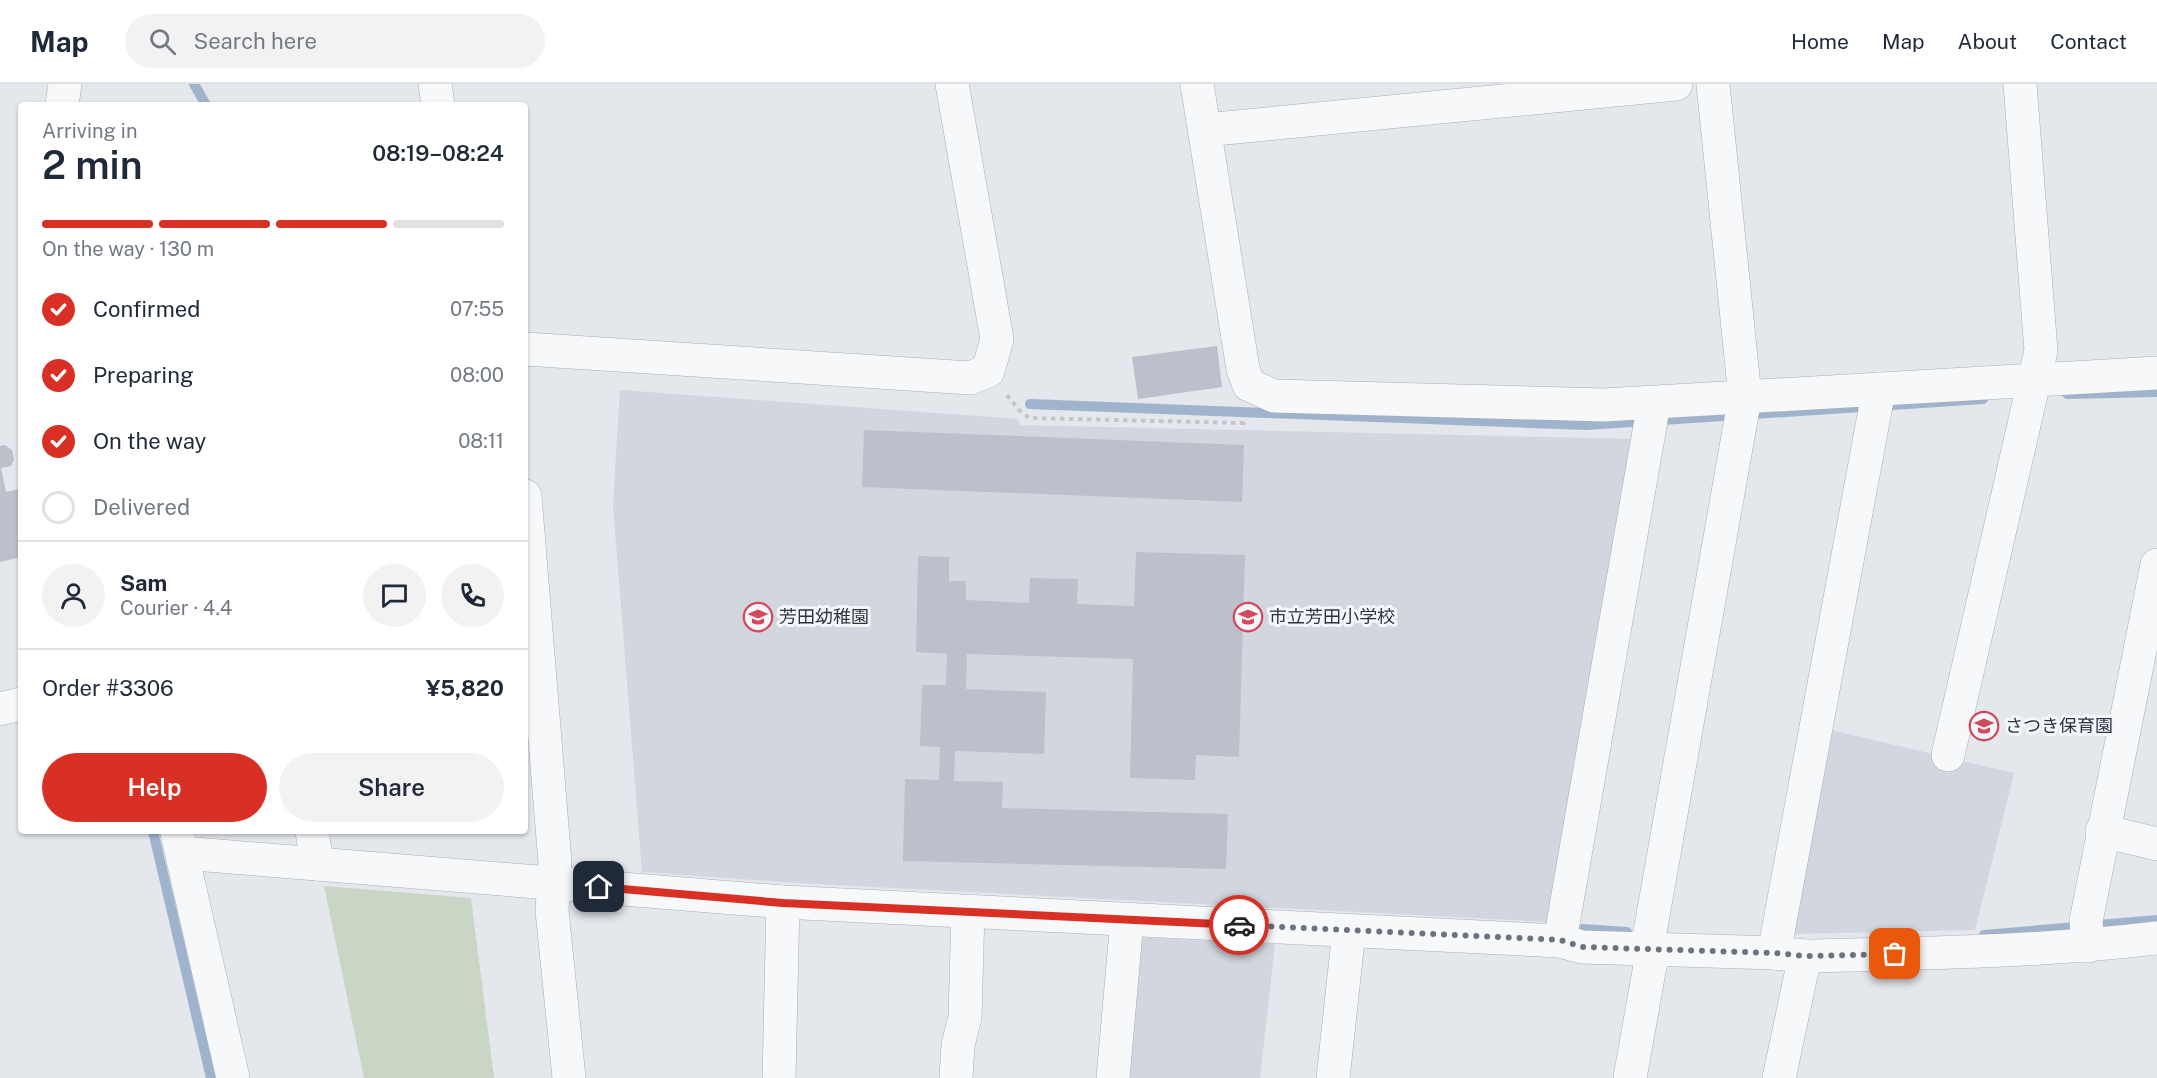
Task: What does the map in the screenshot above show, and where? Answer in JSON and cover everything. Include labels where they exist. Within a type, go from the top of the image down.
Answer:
[{"type":"street","points":[[62,102],[65,84]]},
{"type":"street","points":[[435,84],[438,102]]},
{"type":"street","points":[[528,349],[970,378],[988,371],[997,339],[952,84]]},
{"type":"street","points":[[1197,84],[1243,369],[1250,385],[1274,396],[1593,405],[1652,414],[2033,390],[2157,373]]},
{"type":"street","points":[[1205,130],[1676,84]]},
{"type":"street","points":[[1630,1078],[1650,941],[1743,410],[1713,84]]},
{"type":"street","points":[[1948,755],[2041,351],[2020,84]]},
{"type":"street","points":[[1779,1078],[1782,948],[1877,401]]},
{"type":"street","points":[[1560,940],[1652,414]]},
{"type":"street","points":[[528,533],[555,863],[552,911],[569,1078]]},
{"type":"street","points":[[2087,933],[2102,831],[2157,566]]},
{"type":"street","points":[[0,709],[18,705]]},
{"type":"street","points":[[2102,831],[2157,844]]},
{"type":"street","points":[[312,834],[316,864]]},
{"type":"street","points":[[233,1078],[179,842],[316,864],[783,903],[1560,940],[1582,947],[1650,941],[1782,948],[2007,951],[2087,933],[2157,938]]},
{"type":"street","points":[[779,1078],[783,903]]},
{"type":"street","points":[[956,1078],[958,1045],[965,1017],[968,912]]},
{"type":"street","points":[[1113,1078],[1127,920]]},
{"type":"street","points":[[1333,1078],[1349,931]]},
{"type":"path","points":[[988,371],[1019,410],[1029,418],[1244,423],[1244,418]]},
{"type":"shaded area","name":"市立芳田小学校","points":[[620,390],[1018,419],[1020,425],[1635,439],[1549,922],[796,883],[642,872],[613,505]]},
{"type":"shaded area","points":[[1827,729],[2014,773],[1975,930],[1791,934]]},
{"type":"shaded area","points":[[1135,937],[1275,944],[1260,1078],[1122,1078]]},
{"type":"green space","points":[[324,886],[471,898],[494,1078],[364,1078]]},
{"type":"building","points":[[1217,346],[1222,387],[1138,399],[1132,357]]},
{"type":"building","points":[[864,430],[1244,445],[1242,502],[862,487]]},
{"type":"building","points":[[5,445],[12,450],[14,460],[11,466],[1,468],[6,492],[18,489],[18,558],[0,562],[0,446]]},
{"type":"building","points":[[1136,552],[1245,555],[1239,757],[1196,755],[1195,780],[1130,778],[1133,659],[967,654],[966,689],[1046,692],[1044,754],[955,751],[954,781],[1003,782],[1002,808],[1228,814],[1226,869],[903,861],[905,779],[939,780],[940,747],[920,746],[922,685],[946,685],[947,654],[916,652],[918,556],[949,557],[949,581],[966,581],[966,600],[1029,603],[1030,578],[1078,579],[1077,604],[1134,606]]},
{"type":"waterway","points":[[194,84],[204,102]]},
{"type":"waterway","points":[[2067,394],[2157,392]]},
{"type":"waterway","points":[[1030,404],[1586,425],[1983,399]]},
{"type":"waterway","points":[[154,834],[211,1078]]},
{"type":"waterway","points":[[1984,935],[2157,920]]},
{"type":"waterway","points":[[1583,929],[1627,932]]},
{"type":"way so far","points":[[1239,925],[1560,940],[1582,947],[1805,956],[1895,954]]},
{"type":"place","name":"芳田幼稚園","points":[[758,617]]},
{"type":"place","name":"市立芳田小学校","points":[[1248,617]]},
{"type":"place","name":"さつき保育園","points":[[1984,726]]},
{"type":"route","points":[[599,887],[783,903],[1239,925]]}]
